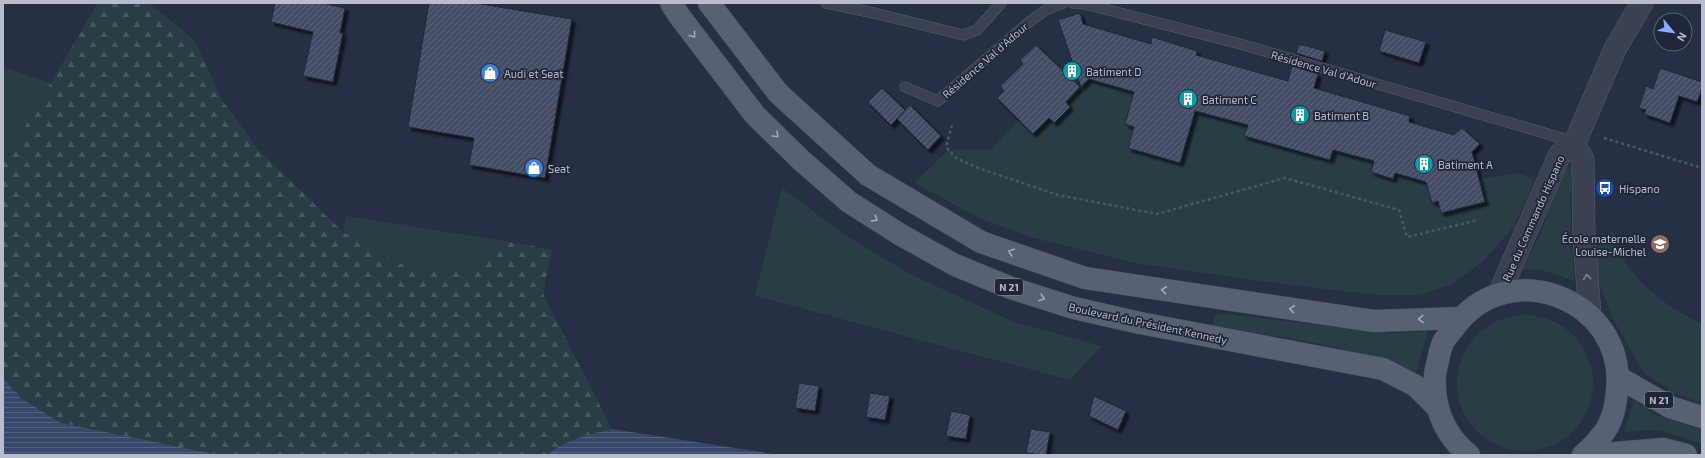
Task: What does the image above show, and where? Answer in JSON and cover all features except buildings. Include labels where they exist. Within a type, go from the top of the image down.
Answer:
[{"type":"main road","name":"Boulevard du Président Kennedy","points":[[671,3],[755,115],[802,161],[849,202],[901,235],[955,266],[1011,288],[1074,308],[1140,323],[1383,369],[1416,386],[1437,406]]},
{"type":"main road","points":[[709,3],[778,93],[868,175],[981,242],[1085,278],[1374,320],[1460,318]]},
{"type":"main road","points":[[1469,455],[1460,448],[1445,428],[1437,406],[1434,375],[1442,344],[1460,318],[1478,304],[1499,294],[1523,290],[1547,292],[1570,301],[1590,316],[1605,334],[1614,355],[1618,377],[1615,407],[1603,434],[1583,455]]},
{"type":"main road","name":"N 21","points":[[1618,377],[1670,407],[1702,417]]},
{"type":"main road","points":[[1591,455],[1663,449],[1686,455]]},
{"type":"street","name":"Rue du Commando Hispano","points":[[1499,294],[1559,156],[1576,140],[1615,49],[1642,3]]},
{"type":"street","name":"Rue du Commando Hispano","points":[[1576,140],[1582,160],[1584,238],[1590,316]]},
{"type":"lane","points":[[826,3],[963,35],[977,30],[1001,3]]},
{"type":"lane","name":"Résidence Val d'Adour","points":[[905,87],[938,101],[1030,22],[1046,10],[1063,3]]},
{"type":"lane","name":"Résidence Val d'Adour","points":[[1072,3],[1085,4],[1244,45],[1576,140]]},
{"type":"path","points":[[952,125],[946,147],[957,159],[981,169],[1058,195],[1157,214],[1285,178],[1399,210],[1407,238],[1478,220]]},
{"type":"path","points":[[1576,140],[1702,168]]},
{"type":"green space","points":[[98,3],[149,3],[195,41],[222,100],[258,149],[343,232],[402,264],[436,272],[471,269],[505,241],[552,250],[543,294],[612,429],[587,435],[562,445],[547,455],[219,455],[61,423],[19,397],[3,378],[3,164]]},
{"type":"green space","points":[[3,67],[51,83],[3,164]]},
{"type":"green space","points":[[1089,79],[1122,88],[1144,83],[1125,124],[1134,127],[1128,148],[1180,163],[1187,140],[1190,108],[1248,124],[1245,137],[1267,143],[1269,136],[1296,144],[1294,151],[1330,160],[1333,150],[1374,161],[1371,172],[1393,179],[1395,173],[1426,182],[1432,203],[1438,201],[1441,213],[1484,202],[1479,179],[1518,173],[1535,180],[1513,228],[1482,262],[1452,284],[1420,295],[1376,295],[1260,281],[1134,263],[1034,238],[981,219],[914,183],[948,150],[990,150],[1019,120],[1033,134],[1049,118],[1054,123],[1070,107],[1066,102]]},
{"type":"green space","points":[[1563,166],[1572,167],[1570,202],[1574,281],[1549,272],[1523,269],[1541,233]]},
{"type":"green space","points":[[782,188],[845,235],[908,273],[1014,322],[1102,346],[1070,380],[755,296]]},
{"type":"green space","points":[[346,216],[505,241],[471,269],[436,272],[402,264],[343,232]]},
{"type":"green space","points":[[1612,230],[1623,259],[1630,270],[1658,297],[1679,312],[1702,324],[1702,403],[1675,394],[1644,373],[1615,323],[1597,278],[1595,248]]},
{"type":"green space","points":[[1216,313],[1389,333],[1428,331],[1416,373],[1392,363],[1342,349],[1212,325]]},
{"type":"green space","points":[[1518,315],[1532,315],[1551,320],[1563,326],[1578,340],[1588,357],[1592,370],[1592,396],[1588,409],[1582,421],[1568,436],[1563,440],[1545,448],[1532,451],[1518,451],[1499,446],[1487,440],[1472,426],[1468,421],[1460,403],[1457,390],[1457,376],[1462,357],[1468,345],[1482,330],[1487,326],[1505,318]]},
{"type":"green space","points":[[1634,400],[1655,415],[1702,429],[1702,444],[1663,431],[1648,430],[1624,432]]},
{"type":"water","points":[[3,378],[19,397],[61,423],[219,455],[3,455]]},
{"type":"water","points":[[612,429],[781,455],[547,455],[562,445],[587,435]]},
{"type":"place","name":"Batiment D","points":[[1072,71]]},
{"type":"place","name":"Audi et Seat","points":[[490,73]]},
{"type":"place","name":"Batiment C","points":[[1188,99]]},
{"type":"place","name":"Batiment B","points":[[1300,115]]},
{"type":"place","name":"Batiment A","points":[[1424,164]]},
{"type":"place","name":"Seat","points":[[534,168]]},
{"type":"place","name":"Hispano","points":[[1605,188]]},
{"type":"place","name":"École maternelle Louise-Michel","points":[[1660,244]]}]
